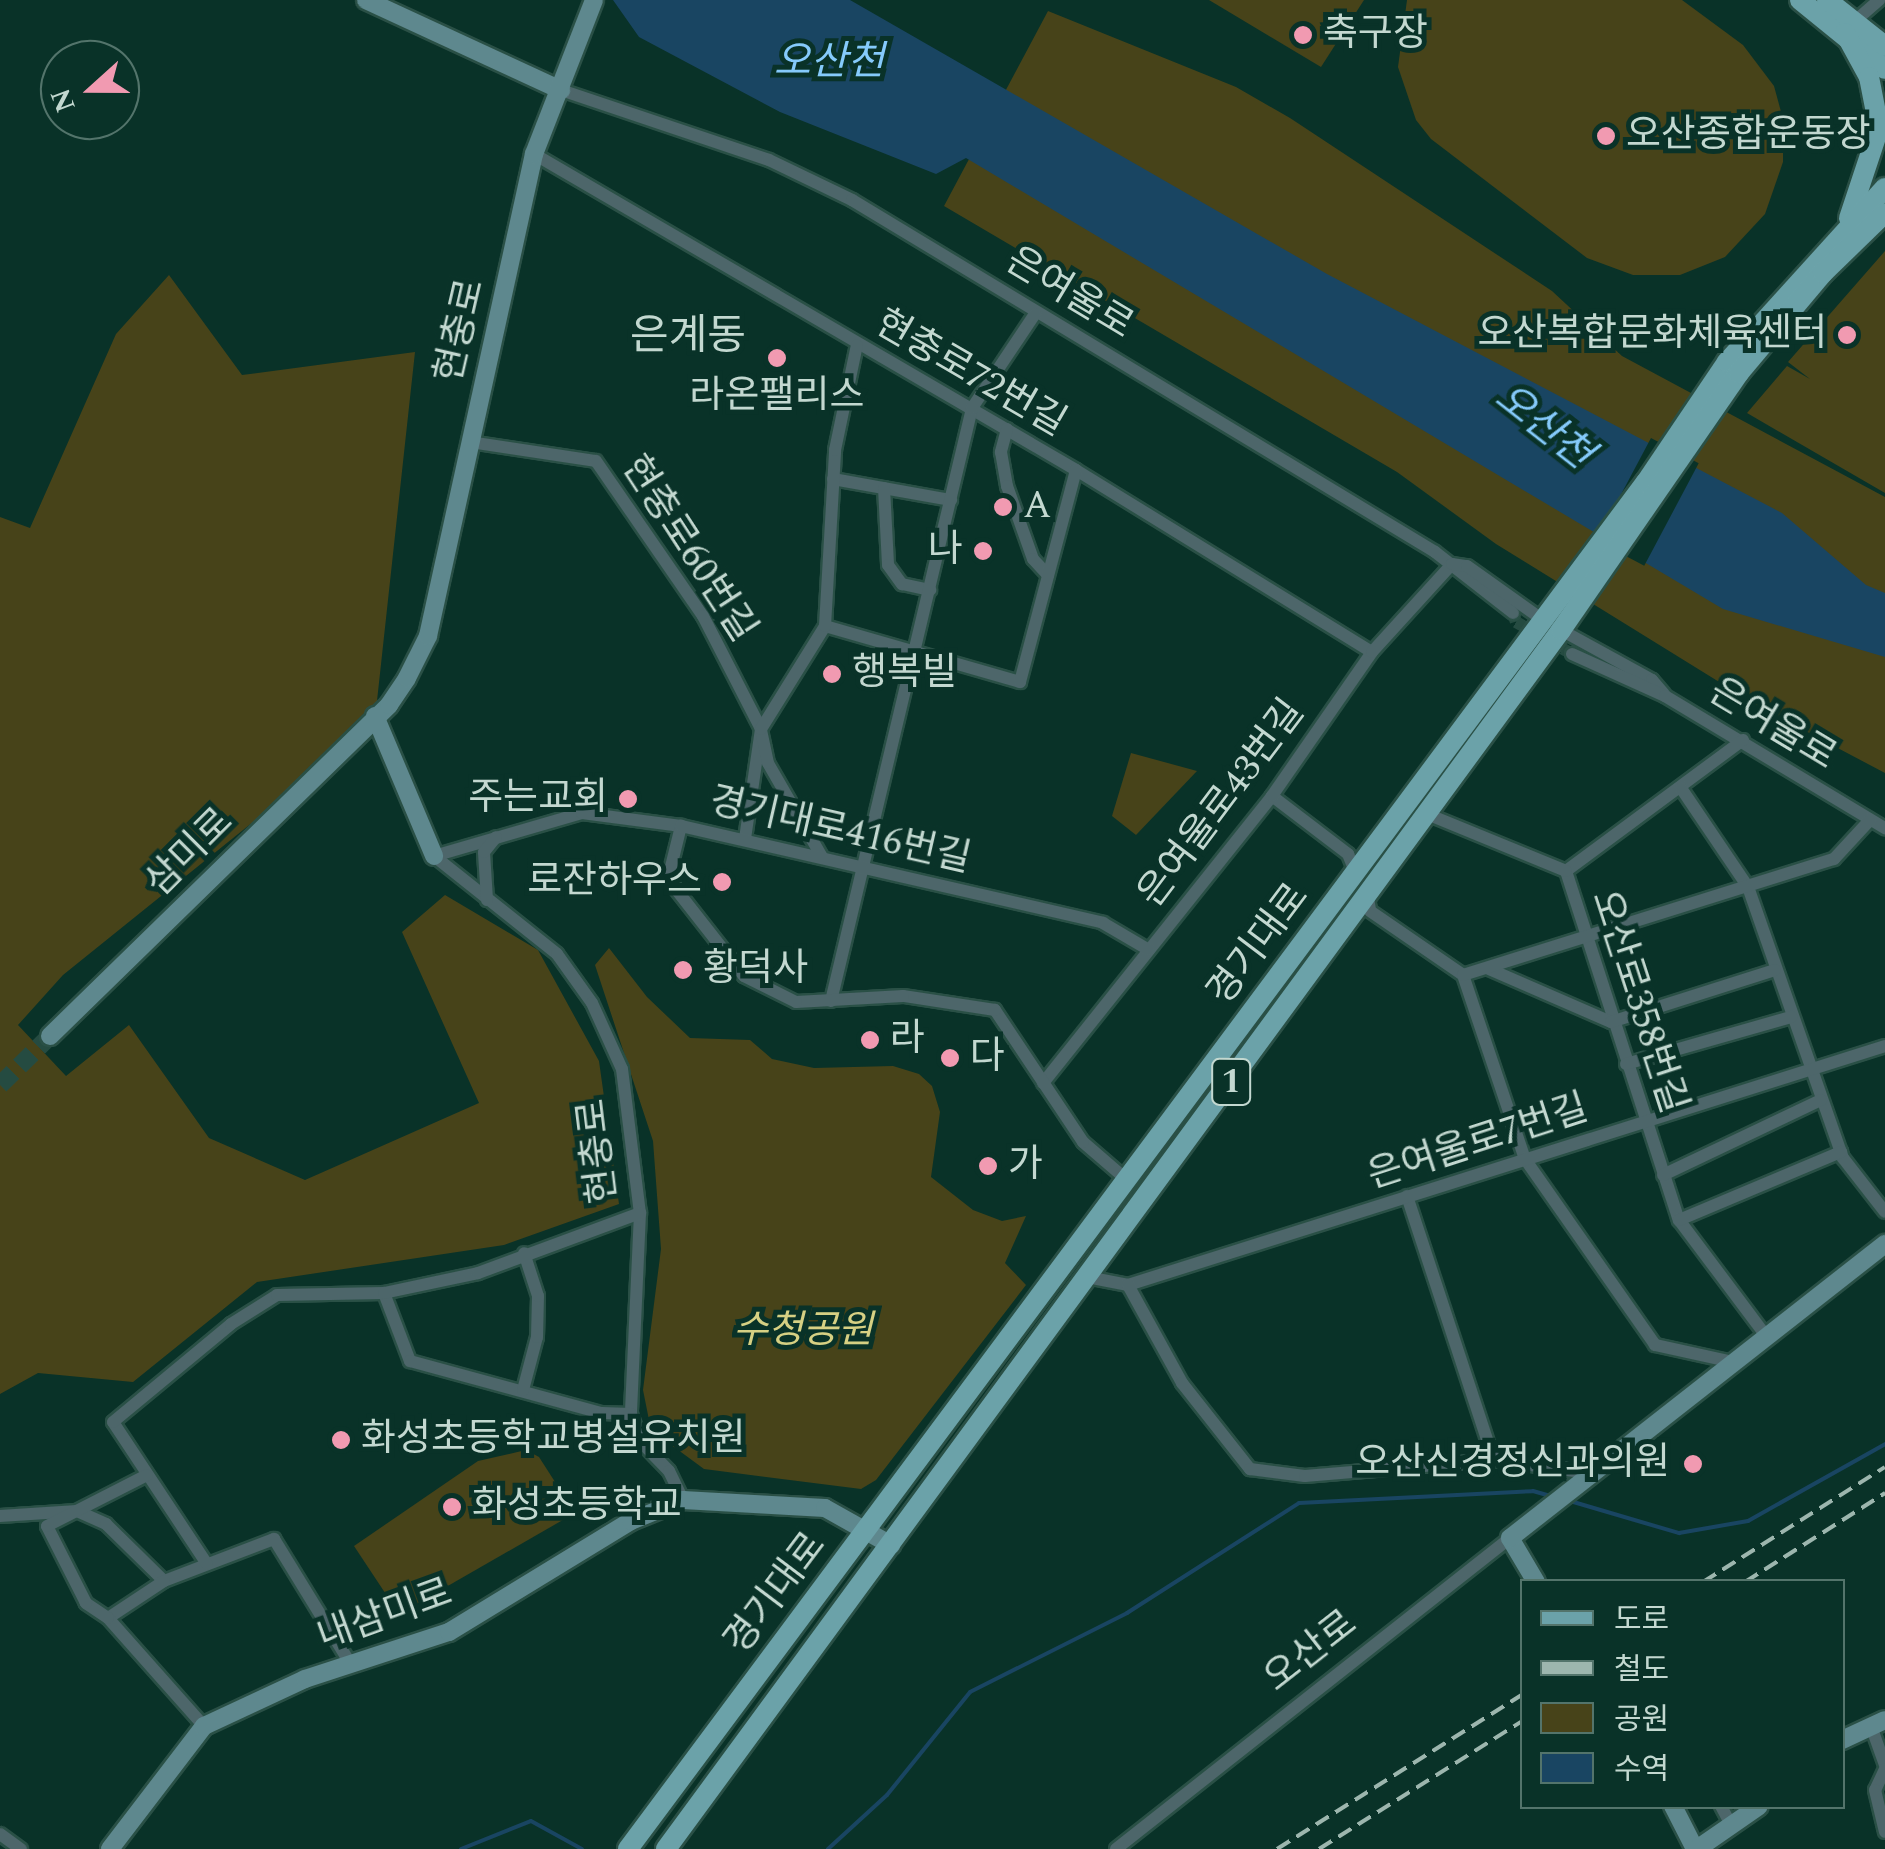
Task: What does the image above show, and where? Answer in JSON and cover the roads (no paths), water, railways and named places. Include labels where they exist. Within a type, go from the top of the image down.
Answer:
[{"type":"main road","points":[[1800,0],[1885,43]]},
{"type":"main road","points":[[1827,0],[1885,69]]},
{"type":"main road","points":[[1850,27],[1869,77],[1879,128],[1852,231],[1885,228]]},
{"type":"main road","name":"경기대로","points":[[666,1849],[1427,814],[1557,619],[1733,368],[1885,188]]},
{"type":"main road","name":"경기대로","points":[[1852,231],[1885,213]]},
{"type":"main road","name":"경기대로","points":[[629,1847],[1355,873],[1557,619]]},
{"type":"street","points":[[366,0],[561,90]]},
{"type":"street","name":"현충로","points":[[375,716],[407,678],[428,636],[534,154],[594,0]]},
{"type":"street","points":[[1850,27],[1879,0]]},
{"type":"street","name":"은여울로","points":[[561,90],[769,160],[930,244],[1035,314],[1156,379],[1452,564],[1513,614]]},
{"type":"street","name":"현충로72번길","points":[[534,154],[857,345],[972,408],[1372,652]]},
{"type":"street","points":[[831,1001],[972,408],[1035,314]]},
{"type":"street","name":"현충로60번길","points":[[745,839],[760,729],[825,626],[833,479],[857,345]]},
{"type":"street","points":[[1007,429],[1000,452],[1007,486],[1033,559],[1048,575]]},
{"type":"street","name":"현충로60번길","points":[[470,442],[596,461],[703,616],[760,729],[768,763],[822,857]]},
{"type":"street","points":[[825,626],[1020,682],[1076,470]]},
{"type":"street","points":[[833,479],[950,500]]},
{"type":"street","points":[[884,488],[888,565],[902,584],[930,590]]},
{"type":"street","points":[[1452,564],[1467,566],[1557,619],[1652,680],[1666,696]]},
{"type":"street","name":"은여울로43번길","points":[[1043,1083],[1272,796],[1372,652],[1452,564]]},
{"type":"street","name":"은여울로","points":[[1572,654],[1666,696],[1885,828]]},
{"type":"street","points":[[375,716],[434,856],[582,813],[681,826]]},
{"type":"street","name":"삼미로","points":[[50,1036],[375,716]]},
{"type":"street","name":"오산로358번길","points":[[1743,740],[1566,871],[1582,936],[1678,1220],[1766,1336]]},
{"type":"street","points":[[1681,788],[1748,887],[1840,1152],[1885,1212]]},
{"type":"street","points":[[1272,796],[1348,854],[1369,893],[1370,911],[1462,976],[1526,1159],[1655,1346],[1733,1362]]},
{"type":"street","points":[[1427,814],[1566,871]]},
{"type":"street","points":[[1462,976],[1834,859],[1870,820]]},
{"type":"street","name":"경기대로416번길","points":[[1127,1180],[1083,1142],[996,1010],[903,996],[796,1002],[744,976],[694,920],[668,879],[681,826],[1104,924],[1149,950]]},
{"type":"street","points":[[487,900],[484,852],[498,835]]},
{"type":"street","name":"현충로","points":[[434,856],[487,900],[533,929],[592,1003],[622,1069],[640,1213],[631,1414]]},
{"type":"street","points":[[1488,968],[1611,1022],[1776,970]]},
{"type":"street","points":[[1626,1064],[1791,1017]]},
{"type":"street","name":"은여울로7번길","points":[[1088,1277],[1128,1285],[1885,1046]]},
{"type":"street","points":[[1663,1175],[1820,1100]]},
{"type":"street","points":[[1678,1220],[1840,1152]]},
{"type":"street","points":[[1407,1196],[1494,1460]]},
{"type":"street","points":[[207,1564],[113,1422],[230,1324],[277,1294],[384,1293],[478,1273],[524,1252],[640,1213]]},
{"type":"street","points":[[1128,1285],[1182,1382],[1250,1469],[1306,1476],[1494,1460],[1583,1478],[1885,1244]]},
{"type":"street","points":[[523,1390],[538,1338],[538,1296],[524,1252]]},
{"type":"street","points":[[384,1293],[410,1361],[631,1414],[641,1442],[669,1471],[682,1500]]},
{"type":"street","points":[[147,1475],[47,1526],[86,1603],[108,1618],[204,1726]]},
{"type":"street","name":"오산로","points":[[1116,1849],[1583,1478]]},
{"type":"street","name":"내삼미로","points":[[110,1849],[204,1726],[350,1663],[449,1632],[632,1521],[682,1500],[825,1508],[869,1528],[892,1545]]},
{"type":"street","points":[[0,1516],[77,1511],[106,1524],[164,1582]]},
{"type":"street","points":[[1510,1538],[1534,1579]]},
{"type":"street","points":[[108,1618],[164,1582],[274,1539],[350,1663]]},
{"type":"street","points":[[1845,1739],[1878,1723],[1885,1767],[1875,1790],[1885,1832]]},
{"type":"street","points":[[1674,1809],[1696,1849],[1756,1809]]},
{"type":"street","points":[[1722,1809],[1732,1827]]},
{"type":"street","points":[[0,1834],[21,1849]]},
{"type":"water","name":"오산천","points":[[613,0],[850,0],[1327,274],[1782,513],[1866,585],[1885,593],[1885,657],[1723,609],[966,158],[936,174],[780,112],[639,37]]},
{"type":"waterway","points":[[1570,1501],[1679,1533],[1748,1521],[1885,1444]]},
{"type":"waterway","points":[[828,1849],[887,1795],[970,1692],[1127,1613],[1299,1503],[1533,1491],[1551,1496]]},
{"type":"waterway","points":[[461,1849],[531,1821],[582,1849]]},
{"type":"tunnel","points":[[1513,613],[1516,622],[1572,654]]},
{"type":"tunnel","points":[[0,1085],[50,1036]]},
{"type":"railway","points":[[1708,1579],[1885,1467]]},
{"type":"railway","points":[[1750,1579],[1885,1493]]},
{"type":"railway","points":[[1277,1849],[1520,1696]]},
{"type":"railway","points":[[1319,1849],[1520,1722]]},
{"type":"place","name":"축구장","points":[[1303,35]]},
{"type":"place","name":"오산종합운동장","points":[[1606,136]]},
{"type":"place","name":"오산복합문화체육센터","points":[[1847,335]]},
{"type":"place","name":"라온팰리스","points":[[777,358]]},
{"type":"place","name":"A","points":[[1003,507]]},
{"type":"place","name":"나","points":[[983,551]]},
{"type":"place","name":"행복빌","points":[[832,674]]},
{"type":"place","name":"주는교회","points":[[628,799]]},
{"type":"place","name":"로잔하우스","points":[[722,882]]},
{"type":"place","name":"황덕사","points":[[683,970]]},
{"type":"place","name":"라","points":[[870,1040]]},
{"type":"place","name":"다","points":[[950,1058]]},
{"type":"place","name":"가","points":[[988,1166]]},
{"type":"place","name":"화성초등학교병설유치원","points":[[341,1440]]},
{"type":"place","name":"오산신경정신과의원","points":[[1693,1464]]},
{"type":"place","name":"화성초등학교","points":[[452,1507]]},
{"type":"district","name":"은계동","points":[[688,337]]},
{"type":"park label","name":"수청공원","points":[[803,1332]]}]
